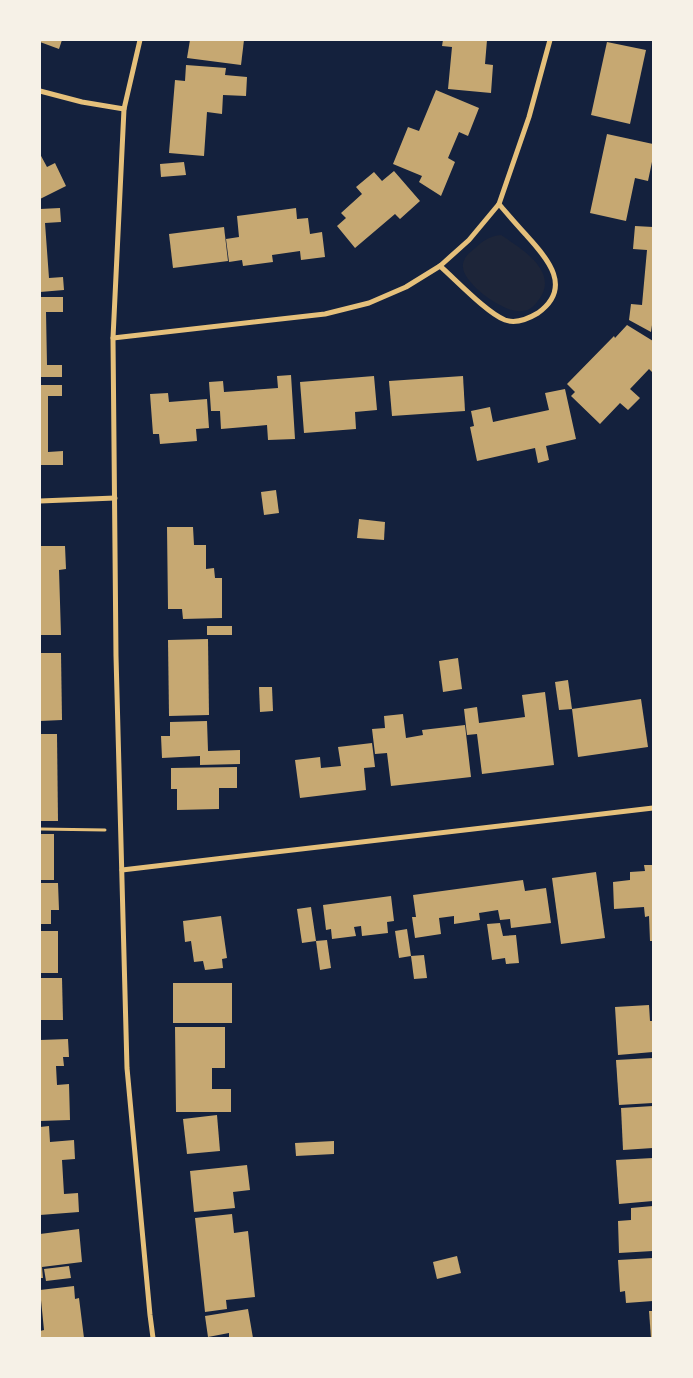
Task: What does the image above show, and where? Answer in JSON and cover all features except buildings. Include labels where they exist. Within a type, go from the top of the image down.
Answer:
[{"type":"street","points":[[140,40],[124,109],[114,338],[116,656],[127,1068],[149,1305],[154,1338]]},
{"type":"street","points":[[114,338],[325,314],[369,303],[406,287],[440,266],[469,240],[499,204],[529,117],[550,40]]},
{"type":"street","points":[[40,91],[82,102],[124,109]]},
{"type":"street","points":[[440,266],[495,315],[507,320],[518,322],[537,314],[547,305],[553,298],[555,289],[552,269],[546,257],[499,204]]},
{"type":"street","points":[[40,501],[115,498]]},
{"type":"street","points":[[122,870],[653,808]]},
{"type":"path","points":[[40,829],[120,829]]},
{"type":"shaded area","points":[[501,235],[519,247],[536,263],[545,281],[543,291],[535,304],[526,310],[517,311],[501,306],[475,287],[464,271],[463,264],[469,254],[486,239]]}]
